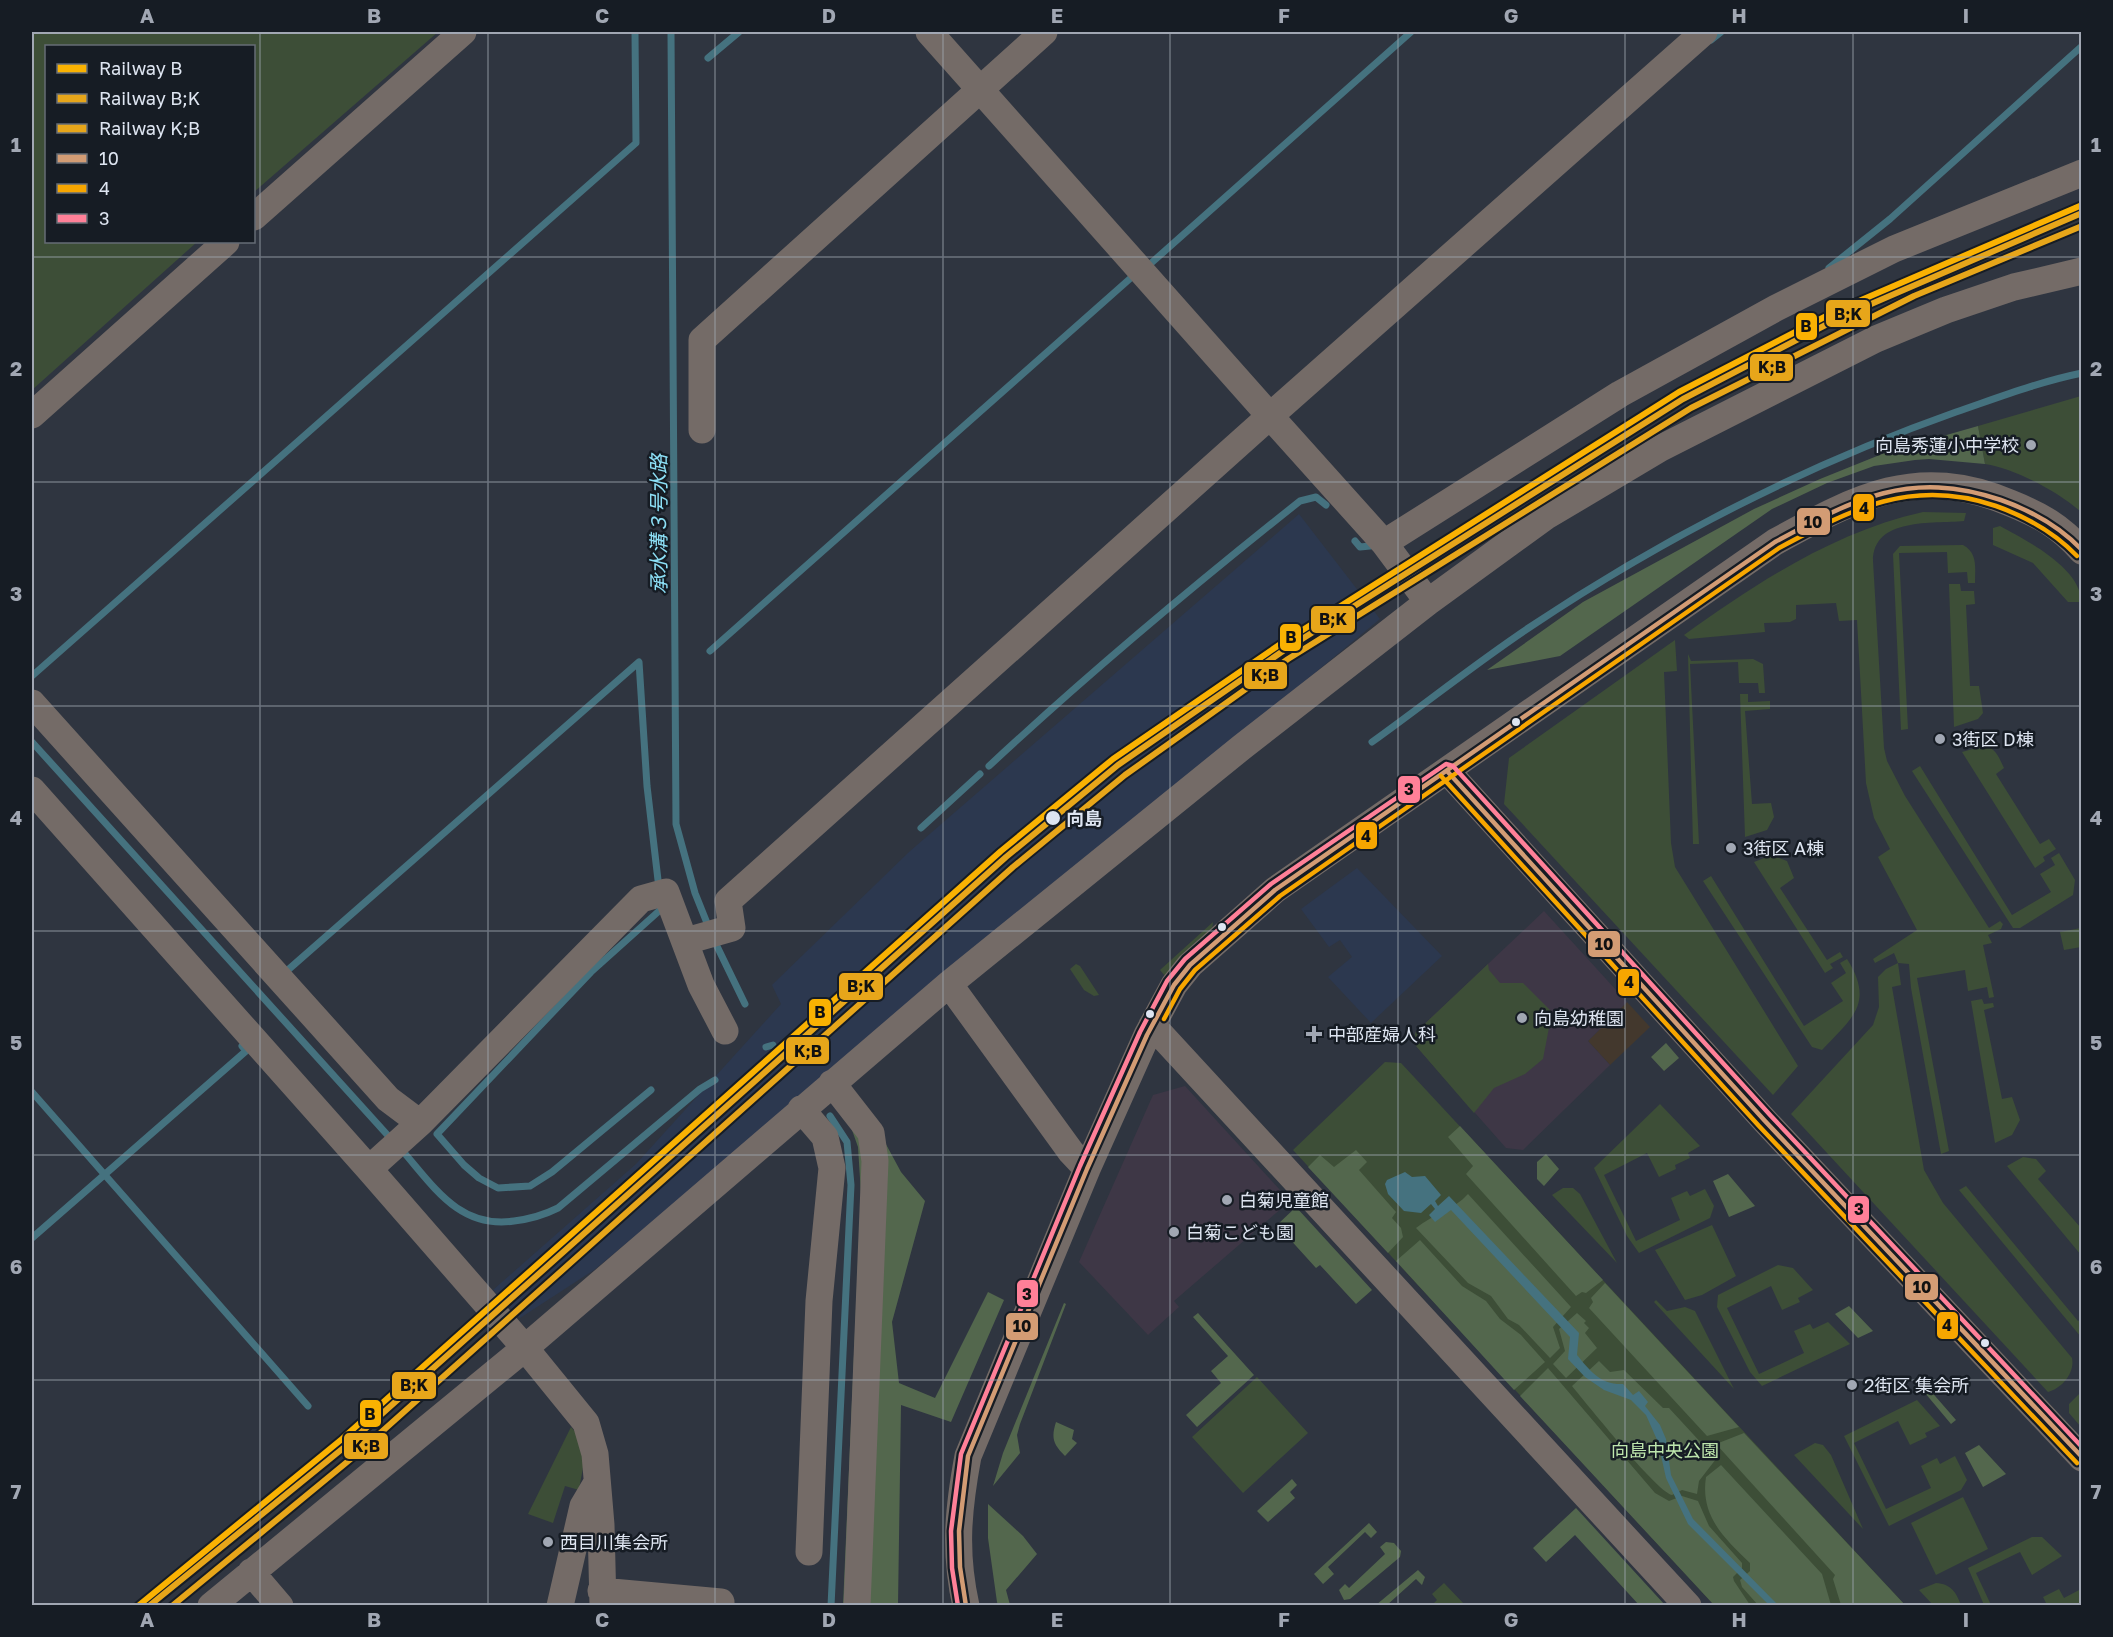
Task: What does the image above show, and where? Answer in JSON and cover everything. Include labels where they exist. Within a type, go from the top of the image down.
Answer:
[{"type":"street","points":[[255,216],[463,32]]},
{"type":"street","points":[[929,32],[1384,543],[1428,602]]},
{"type":"street","points":[[702,430],[702,340],[1044,32]]},
{"type":"street","points":[[689,940],[732,928],[728,901],[1270,416],[1704,32]]},
{"type":"street","points":[[1384,543],[1620,394],[1776,308],[1894,249],[2082,173]]},
{"type":"street","points":[[32,415],[225,243]]},
{"type":"street","points":[[211,1605],[525,1348],[949,984],[1242,747],[1428,602],[1545,517],[1661,448],[1785,383],[1876,339],[1946,310],[2014,287],[2082,271]]},
{"type":"street","points":[[966,1605],[957,1544],[960,1501],[968,1456],[1087,1169],[1152,1025],[1174,985],[1191,965],[1275,890],[1775,542],[1830,512],[1884,491],[1924,484],[1960,486],[2027,510],[2064,530],[2082,551]]},
{"type":"street","points":[[32,703],[415,1128]]},
{"type":"street","points":[[1447,771],[1765,1121],[2082,1458]]},
{"type":"street","points":[[32,790],[378,1161],[586,1424],[595,1454],[601,1525],[602,1598],[720,1602],[720,1605]]},
{"type":"street","points":[[378,1161],[415,1128],[641,899],[666,892],[689,940],[701,985],[725,1031]]},
{"type":"street","points":[[949,984],[1071,1152],[1087,1169]]},
{"type":"street","points":[[1152,1025],[1688,1605]]},
{"type":"street","points":[[832,1083],[871,1133],[875,1161],[858,1605]]},
{"type":"street","points":[[803,1107],[825,1137],[832,1168],[819,1301],[809,1552]]},
{"type":"street","points":[[560,1605],[583,1506],[597,1483]]},
{"type":"street","points":[[251,1572],[280,1605]]},
{"type":"shaded area","points":[[1299,514],[1380,619],[594,1270],[520,1318],[493,1290],[636,1164],[781,1004],[772,985],[909,852]]},
{"type":"shaded area","points":[[1357,868],[1442,956],[1371,1023],[1328,977],[1352,957],[1340,940],[1329,947],[1301,909]]},
{"type":"shaded area","name":"向島幼稚園","points":[[1544,911],[1627,1002],[1588,1041],[1610,1065],[1523,1150],[1506,1148],[1416,1046],[1415,1033]]},
{"type":"shaded area","points":[[1627,1002],[1650,1027],[1610,1065],[1588,1041]]},
{"type":"shaded area","name":"白菊こども園","points":[[1185,1086],[1290,1201],[1174,1301],[1179,1307],[1148,1335],[1079,1262],[1153,1095]]},
{"type":"shaded area","points":[[1405,1172],[1412,1177],[1425,1176],[1441,1195],[1435,1201],[1438,1206],[1449,1196],[1579,1333],[1577,1355],[1591,1371],[1608,1382],[1623,1384],[1633,1395],[1639,1391],[1648,1402],[1645,1406],[1660,1425],[1666,1439],[1671,1475],[1693,1519],[1778,1605],[1769,1605],[1688,1524],[1666,1478],[1658,1442],[1646,1415],[1631,1400],[1604,1390],[1585,1377],[1568,1359],[1570,1337],[1451,1210],[1435,1222],[1429,1215],[1435,1209],[1431,1204],[1421,1213],[1404,1211],[1388,1194],[1385,1184],[1387,1180]]},
{"type":"green space","points":[[32,32],[438,32],[255,191],[255,45],[45,45],[45,243],[196,243],[32,390]]},
{"type":"green space","name":"向島秀蓮小中学校","points":[[2081,396],[2081,512],[2036,482],[1985,464],[1978,426]]},
{"type":"green space","points":[[1978,426],[1985,464],[1915,460],[1874,466],[1827,483],[1772,509],[1560,656],[1487,670],[1583,602],[1754,509],[1887,452]]},
{"type":"green space","points":[[1923,512],[1966,513],[1964,521],[1922,523],[1894,530],[1883,537],[1876,547],[1873,561],[1884,748],[1887,761],[1905,796],[1989,928],[2000,921],[2003,924],[2001,929],[1988,935],[1992,943],[1983,945],[1994,997],[1989,998],[1987,987],[1968,991],[1965,970],[1917,978],[1949,1151],[1941,1154],[1911,988],[1909,964],[1898,963],[1894,953],[1875,963],[1873,959],[1917,930],[1878,857],[1890,849],[1874,818],[1866,783],[1857,620],[1839,621],[1836,603],[1796,605],[1796,619],[1790,622],[1764,623],[1765,632],[1689,639],[1684,635],[1769,578],[1798,561],[1859,532]]},
{"type":"green space","points":[[2000,526],[2037,547],[2063,567],[2079,590],[2081,602],[2068,602],[2033,563],[1993,545],[1993,528]]},
{"type":"green space","points":[[1963,545],[1968,548],[1973,557],[1975,583],[1968,583],[1967,572],[1948,573],[1947,552],[1899,553],[1908,729],[1901,730],[1893,554],[1900,546]]},
{"type":"green space","points":[[1949,584],[1960,584],[1961,591],[1974,591],[1975,604],[1966,605],[1970,686],[1979,686],[1983,713],[1978,719],[1954,727]]},
{"type":"green space","points":[[1675,640],[1677,671],[1664,672],[1671,843],[1675,867],[1798,1066],[1773,1095],[1504,804],[1509,758]]},
{"type":"green space","points":[[1688,654],[1691,661],[1753,659],[1763,664],[1765,693],[1759,693],[1758,683],[1739,683],[1738,662],[1690,664],[1699,844],[1693,844]]},
{"type":"green space","points":[[1740,694],[1748,694],[1748,702],[1770,701],[1770,709],[1745,711],[1752,804],[1771,803],[1774,817],[1767,830],[1745,837]]},
{"type":"green space","points":[[1983,746],[1991,748],[1999,757],[2004,768],[1996,774],[2040,844],[2049,839],[2056,849],[2043,857],[2045,861],[2035,868],[1962,752]]},
{"type":"green space","points":[[1920,766],[2012,915],[2051,892],[2040,874],[2055,865],[2051,858],[2059,853],[2075,880],[2073,895],[2020,928],[2013,928],[1912,771]]},
{"type":"green space","points":[[1772,855],[1787,861],[1794,878],[1780,888],[1827,960],[1840,952],[1843,957],[1830,964],[1833,968],[1825,973],[1754,862]]},
{"type":"green space","points":[[1711,876],[1804,1026],[1843,1001],[1831,983],[1846,973],[1840,963],[1847,959],[1859,987],[1859,999],[1850,1019],[1822,1050],[1812,1047],[1703,881]]},
{"type":"green space","points":[[1213,922],[1212,932],[1170,982],[1160,970]]},
{"type":"green space","points":[[2081,928],[2081,947],[2064,950],[2060,932]]},
{"type":"green space","points":[[1898,963],[1901,985],[1892,987],[1924,1170],[1943,1203],[2072,1358],[2071,1369],[2066,1379],[2058,1387],[2048,1392],[1791,1114],[1873,1025],[1879,1007],[1878,977],[1886,969]]},
{"type":"green space","points":[[1076,964],[1080,966],[1099,995],[1094,996],[1084,990],[1070,969]]},
{"type":"green space","points":[[1488,964],[1489,970],[1500,983],[1523,983],[1552,1012],[1543,1059],[1525,1074],[1494,1088],[1474,1113],[1416,1046],[1415,1033]]},
{"type":"green space","points":[[1982,999],[1984,1004],[1993,1003],[1994,1007],[1984,1010],[2002,1099],[2012,1097],[2020,1120],[2012,1135],[1995,1143],[1971,1001]]},
{"type":"green space","points":[[1666,1043],[1679,1058],[1664,1071],[1651,1057]]},
{"type":"green space","name":"向島中央公園","points":[[1385,1062],[1401,1063],[1905,1605],[1714,1605],[1293,1150]]},
{"type":"green space","points":[[1660,1104],[1700,1146],[1688,1153],[1690,1158],[1675,1165],[1676,1169],[1659,1177],[1647,1153],[1604,1175],[1636,1241],[1680,1220],[1671,1198],[1687,1191],[1690,1196],[1705,1189],[1714,1206],[1710,1218],[1639,1253],[1627,1236],[1594,1168]]},
{"type":"green space","points":[[868,1111],[901,1172],[925,1201],[892,1322],[899,1383],[935,1398],[988,1292],[1004,1300],[951,1422],[901,1405],[898,1605],[843,1606],[861,1194],[858,1147],[852,1130]]},
{"type":"green space","points":[[1460,1126],[1603,1280],[1586,1293],[1582,1292],[1576,1296],[1466,1174],[1473,1166],[1448,1137]]},
{"type":"green space","points":[[1356,1150],[1367,1162],[1359,1170],[1396,1212],[1392,1218],[1401,1228],[1403,1237],[1388,1253],[1308,1167],[1320,1155],[1334,1167]]},
{"type":"green space","points":[[1546,1154],[1559,1169],[1544,1186],[1537,1179],[1537,1162]]},
{"type":"green space","points":[[2023,1157],[2036,1159],[2046,1171],[2038,1179],[2081,1228],[2081,1255],[2007,1166]]},
{"type":"green space","points":[[1728,1174],[1755,1206],[1729,1217],[1713,1181]]},
{"type":"green space","points":[[1966,1186],[2078,1321],[2081,1319],[2081,1337],[1959,1190]]},
{"type":"green space","points":[[1563,1188],[1573,1188],[1580,1194],[1617,1263],[1552,1195]]},
{"type":"green space","points":[[1468,1194],[1571,1307],[1553,1327],[1560,1348],[1550,1358],[1519,1325],[1508,1319],[1491,1296],[1468,1283],[1416,1228],[1457,1204]]},
{"type":"green space","points":[[1296,1207],[1372,1290],[1356,1304],[1320,1265],[1316,1268],[1277,1225]]},
{"type":"green space","points":[[1712,1225],[1736,1276],[1702,1295],[1685,1300],[1655,1250]]},
{"type":"green space","points":[[1420,1240],[1462,1286],[1486,1301],[1500,1319],[1521,1335],[1545,1362],[1514,1390],[1396,1261]]},
{"type":"green space","points":[[1778,1265],[1793,1268],[1813,1290],[1798,1298],[1800,1302],[1782,1310],[1771,1286],[1727,1308],[1759,1374],[1804,1353],[1794,1331],[1810,1324],[1813,1329],[1828,1322],[1850,1344],[1762,1386],[1750,1372],[1717,1307],[1718,1295]]},
{"type":"green space","points":[[1605,1283],[1739,1427],[1707,1436],[1589,1308],[1593,1302],[1591,1298]]},
{"type":"green space","points":[[1656,1300],[1667,1311],[1685,1307],[1695,1311],[1734,1389],[1654,1302]]},
{"type":"green space","points":[[1064,1303],[1066,1304],[1020,1424],[1017,1435],[1020,1453],[993,1486],[1003,1453]]},
{"type":"green space","points":[[1849,1306],[1873,1331],[1858,1338],[1835,1314]]},
{"type":"green space","points":[[1198,1313],[1254,1375],[1197,1427],[1186,1415],[1221,1383],[1211,1371],[1228,1356],[1193,1317]]},
{"type":"green space","points":[[1577,1313],[1586,1321],[1584,1323],[1589,1328],[1585,1333],[1597,1348],[1566,1378],[1553,1364],[1565,1351],[1559,1329]]},
{"type":"green space","points":[[1599,1361],[1610,1372],[1624,1370],[1663,1408],[1669,1408],[1716,1459],[1699,1481],[1697,1494],[1682,1490],[1672,1495],[1664,1490],[1637,1464],[1572,1386]]},
{"type":"green space","points":[[1548,1368],[1655,1493],[1669,1501],[1682,1496],[1698,1501],[1709,1526],[1742,1563],[1742,1568],[1733,1577],[1750,1605],[1714,1605],[1520,1396]]},
{"type":"green space","points":[[1257,1377],[1308,1433],[1243,1493],[1192,1437]]},
{"type":"green space","points":[[1929,1389],[1956,1420],[1951,1424],[1925,1393]]},
{"type":"green space","points":[[2081,1392],[2081,1427],[2069,1413],[2069,1404]]},
{"type":"green space","points":[[1917,1400],[1940,1426],[1925,1433],[1927,1437],[1910,1445],[1898,1421],[1854,1443],[1886,1509],[1931,1488],[1921,1466],[1937,1458],[1940,1464],[1955,1456],[1967,1480],[1961,1490],[1889,1526],[1844,1436]]},
{"type":"green space","points":[[1056,1422],[1074,1430],[1072,1439],[1077,1443],[1065,1456],[1054,1440]]},
{"type":"green space","points":[[571,1427],[581,1442],[584,1464],[579,1490],[565,1486],[553,1523],[528,1514]]},
{"type":"green space","points":[[1744,1433],[1905,1605],[1841,1605],[1833,1579],[1835,1575],[1716,1444]]},
{"type":"green space","points":[[1815,1443],[1823,1445],[1831,1455],[1863,1529],[1794,1455]]},
{"type":"green space","points":[[1979,1445],[2006,1474],[1983,1487],[1965,1453]]},
{"type":"green space","points":[[1721,1465],[1822,1574],[1831,1605],[1758,1605],[1742,1587],[1740,1580],[1750,1571],[1750,1563],[1723,1535],[1710,1515],[1707,1503],[1706,1477]]},
{"type":"green space","points":[[1292,1479],[1297,1485],[1290,1492],[1295,1498],[1268,1522],[1257,1511]]},
{"type":"green space","points":[[1963,1497],[1988,1549],[1936,1575],[1911,1523]]},
{"type":"green space","points":[[988,1504],[1023,1536],[1037,1554],[1006,1590],[1010,1605],[998,1605],[997,1602],[988,1538]]},
{"type":"green space","points":[[1576,1508],[1665,1605],[1639,1605],[1575,1535],[1546,1562],[1533,1548]]},
{"type":"green space","points":[[1369,1523],[1377,1532],[1371,1538],[1365,1532],[1328,1567],[1334,1574],[1323,1584],[1314,1574]]},
{"type":"green space","points":[[2032,1537],[2042,1537],[2062,1556],[2032,1575],[2020,1552],[1976,1573],[1991,1605],[1984,1605],[1968,1568]]},
{"type":"green space","points":[[1386,1542],[1394,1543],[1401,1551],[1400,1557],[1350,1599],[1344,1600],[1339,1590],[1345,1584],[1349,1588],[1385,1554],[1380,1547]]},
{"type":"green space","points":[[1418,1570],[1425,1577],[1422,1585],[1416,1579],[1387,1605],[1376,1605]]},
{"type":"green space","points":[[1444,1583],[1465,1605],[1432,1605],[1437,1600],[1432,1594]]},
{"type":"green space","points":[[1936,1583],[1952,1589],[1961,1605],[1933,1605],[1919,1590]]},
{"type":"green space","points":[[2059,1589],[2064,1598],[2081,1589],[2081,1605],[2047,1605],[2043,1597]]},
{"type":"waterway","points":[[32,676],[636,143],[635,32]]},
{"type":"waterway","name":"承水溝３号水路","points":[[671,32],[676,824],[695,893],[709,928]]},
{"type":"waterway","points":[[708,58],[739,32]]},
{"type":"waterway","points":[[1149,265],[1411,32]]},
{"type":"waterway","points":[[1711,40],[1721,32]]},
{"type":"waterway","points":[[1829,268],[1890,219],[2082,46]]},
{"type":"waterway","points":[[710,651],[1133,276]]},
{"type":"waterway","points":[[1372,742],[1530,627],[1631,564],[1736,506],[1900,433],[2018,391],[2082,373]]},
{"type":"waterway","points":[[989,766],[1142,630],[1300,501],[1316,497],[1326,505]]},
{"type":"waterway","points":[[1355,541],[1360,547],[1370,546]]},
{"type":"waterway","points":[[289,969],[639,662],[647,786],[658,880]]},
{"type":"waterway","points":[[32,742],[392,1140]]},
{"type":"waterway","points":[[921,828],[980,774]]},
{"type":"waterway","points":[[651,1090],[552,1172],[530,1186],[498,1188],[479,1178],[464,1165],[437,1134],[591,972],[659,911]]},
{"type":"waterway","name":"承水溝３号水路","points":[[713,938],[745,1004]]},
{"type":"waterway","points":[[766,1047],[773,1045]]},
{"type":"waterway","points":[[32,1238],[246,1051],[242,1046]]},
{"type":"waterway","points":[[400,1148],[436,1189],[462,1211],[494,1222],[526,1219],[558,1208],[700,1089],[715,1080]]},
{"type":"waterway","points":[[32,1092],[308,1406]]},
{"type":"waterway","points":[[830,1116],[847,1142],[851,1185],[831,1606]]},
{"type":"rail line","name":"B","points":[[138,1606],[342,1439],[1001,851],[1113,759],[1279,645],[1679,392],[1838,310],[2082,205]]},
{"type":"rail line","name":"B;K","points":[[149,1606],[347,1445],[1006,857],[1118,765],[1283,651],[1683,399],[1841,317],[2082,213]]},
{"type":"rail line","name":"K;B","points":[[172,1606],[358,1453],[1013,867],[1125,775],[1288,659],[1691,408],[1914,296],[2082,226]]},
{"type":"transit line","name":"10","points":[[966,1606],[960,1567],[959,1531],[968,1456],[1087,1169],[1147,1035],[1174,985],[1190,965],[1275,890],[1775,542],[1831,513],[1883,493],[1910,488],[1938,487],[1968,491],[2001,500],[2034,514],[2064,534],[2082,550]]},
{"type":"transit line","name":"4","points":[[1164,1019],[1180,989],[1195,970],[1280,896],[1779,548],[1806,534],[1858,510],[1883,502],[1910,496],[1937,495],[1966,498],[2018,515],[2040,526],[2077,556]]},
{"type":"transit line","name":"3","points":[[958,1606],[952,1568],[951,1531],[961,1454],[1080,1166],[1140,1032],[1167,981],[1185,959],[1271,884],[1446,764],[1453,766],[1771,1116],[2082,1447]]},
{"type":"transit line","name":"10","points":[[1447,771],[1765,1121],[2082,1457]]},
{"type":"transit line","name":"4","points":[[1441,776],[1759,1126],[2077,1463]]},
{"type":"place","name":"向島秀蓮小中学校","points":[[2031,445]]},
{"type":"place","name":"3街区 D棟","points":[[1940,739]]},
{"type":"place","name":"向島","points":[[1053,818]]},
{"type":"place","name":"3街区 A棟","points":[[1731,848]]},
{"type":"place","name":"向島幼稚園","points":[[1522,1018]]},
{"type":"place","name":"中部産婦人科","points":[[1314,1034]]},
{"type":"place","name":"白菊児童館","points":[[1227,1200]]},
{"type":"place","name":"白菊こども園","points":[[1174,1232]]},
{"type":"place","name":"2街区 集会所","points":[[1852,1385]]},
{"type":"place","name":"西目川集会所","points":[[548,1542]]}]
